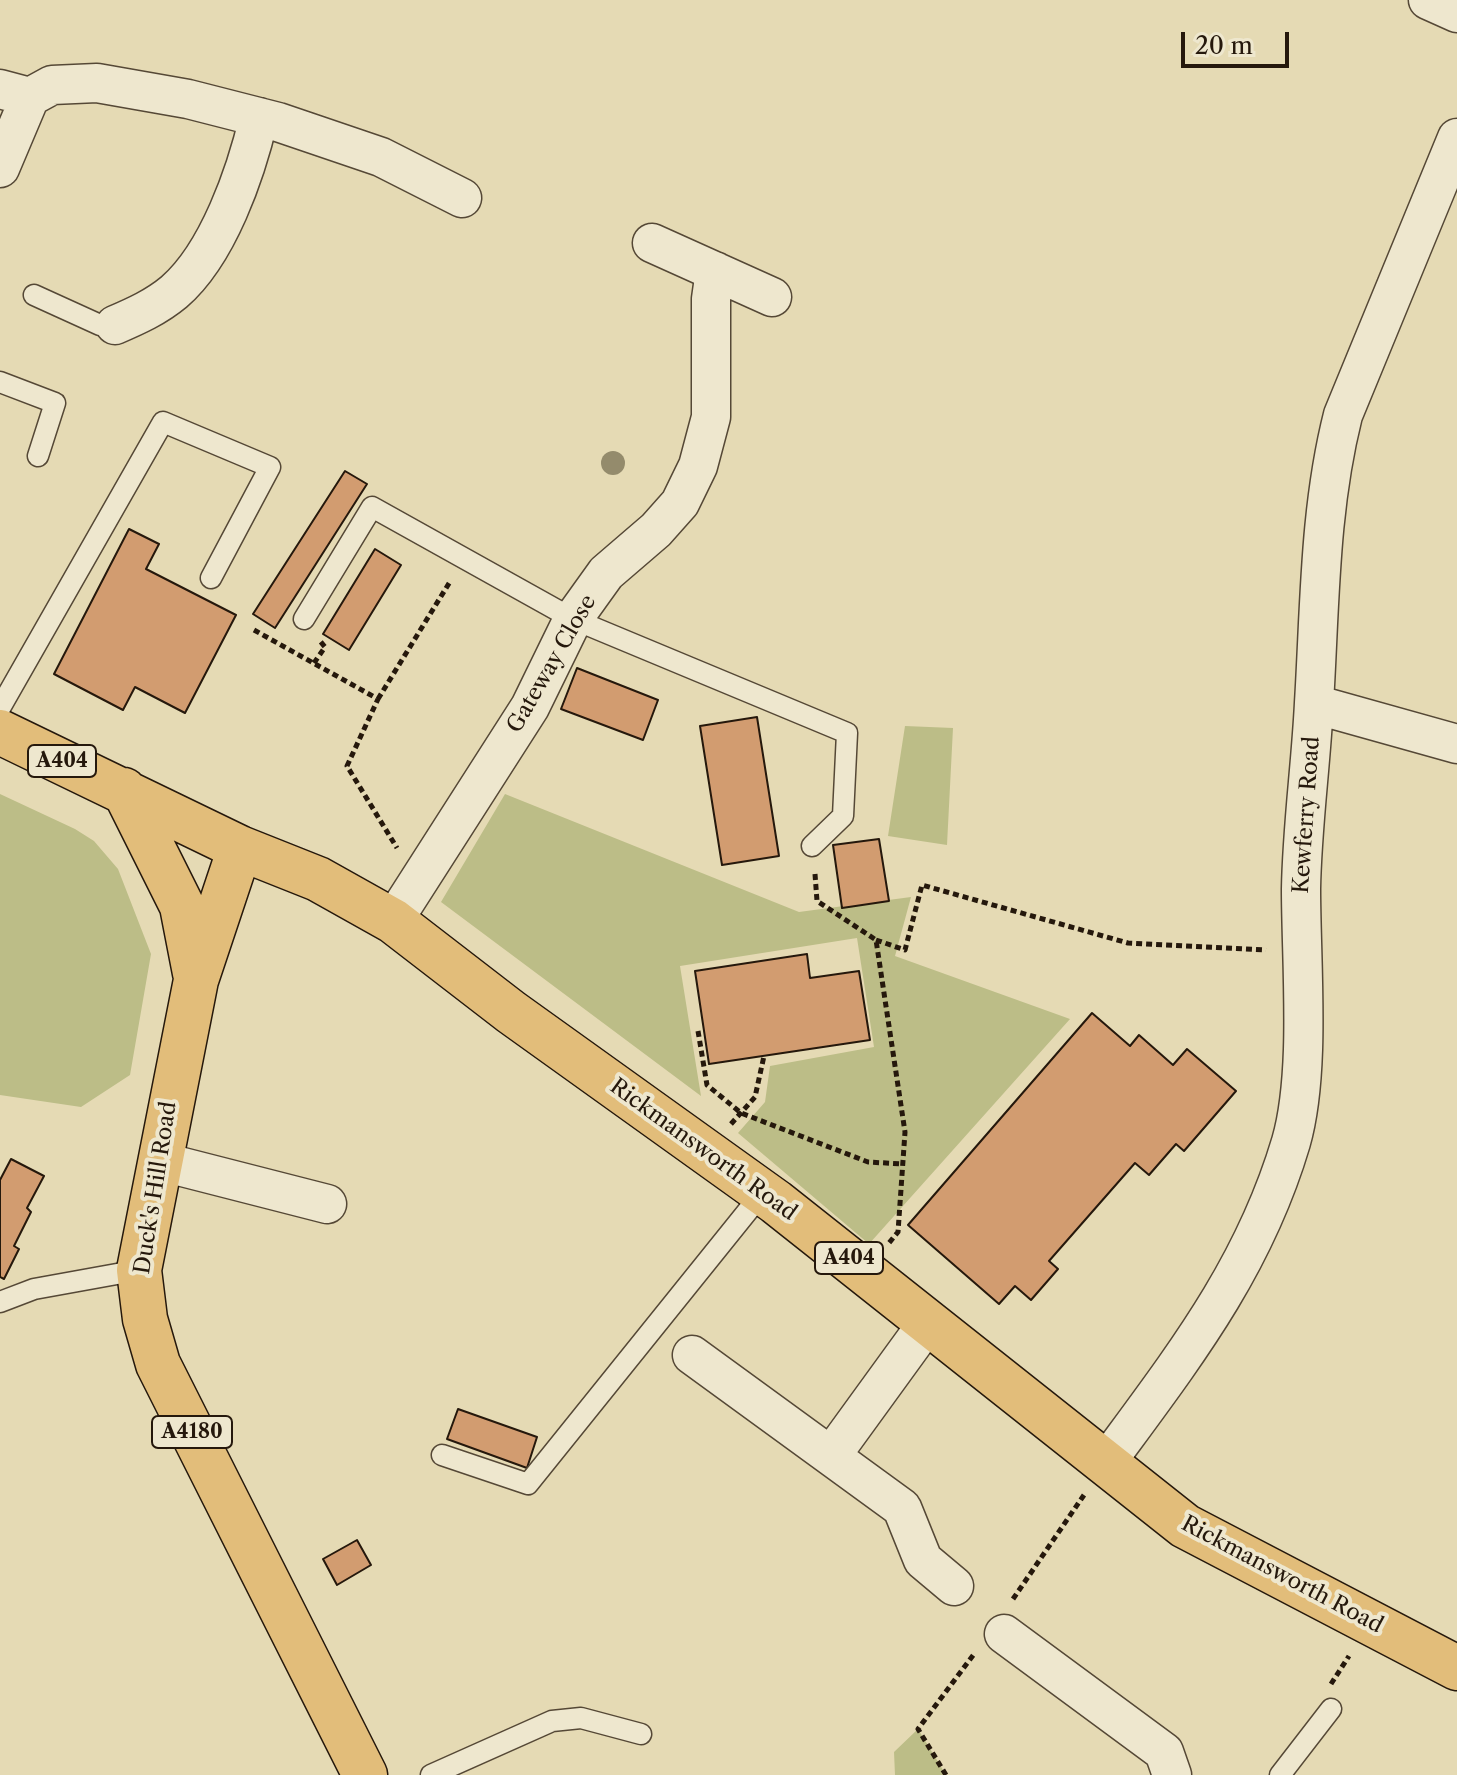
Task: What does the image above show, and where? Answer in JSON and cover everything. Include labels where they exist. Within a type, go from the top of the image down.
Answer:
[{"type":"main road","name":"Rickmansworth Road","points":[[0,732],[240,848],[318,879],[393,921],[511,1012],[763,1192],[1185,1526],[1457,1668]]},
{"type":"main road","points":[[124,790],[182,906],[196,980]]},
{"type":"main road","name":"Duck's Hill Road","points":[[240,848],[196,980],[159,1161],[139,1270],[145,1319],[158,1364],[365,1775]]},
{"type":"street","points":[[1428,0],[1457,13]]},
{"type":"street","points":[[0,168],[15,93],[52,85],[97,83],[188,99],[259,117],[381,157],[462,198]]},
{"type":"street","points":[[115,325],[152,308],[175,291],[203,259],[235,193],[259,117]]},
{"type":"street","name":"Kewferry Road","points":[[1105,1464],[1201,1332],[1248,1255],[1291,1141],[1301,1095],[1301,884],[1314,704],[1322,524],[1332,460],[1343,415],[1457,138]]},
{"type":"street","points":[[652,243],[772,297]]},
{"type":"street","name":"Gateway Close","points":[[393,921],[530,707],[573,619],[606,573],[656,530],[680,503],[698,466],[711,417],[711,299],[715,271]]},
{"type":"street","points":[[1314,704],[1457,744]]},
{"type":"street","points":[[159,1161],[327,1204]]},
{"type":"street","points":[[831,1456],[929,1321]]},
{"type":"street","points":[[692,1355],[902,1508],[923,1560],[954,1586]]},
{"type":"street","points":[[999,1631],[1164,1752],[1172,1775]]},
{"type":"lane","points":[[34,295],[100,325],[115,325]]},
{"type":"lane","points":[[0,382],[55,403],[38,456]]},
{"type":"lane","points":[[0,708],[163,422],[270,467],[211,578]]},
{"type":"lane","points":[[304,619],[372,507],[573,619],[847,733],[843,816],[812,846]]},
{"type":"lane","points":[[442,1455],[528,1484],[763,1192]]},
{"type":"lane","points":[[0,1302],[34,1289],[139,1270]]},
{"type":"lane","points":[[1280,1775],[1331,1709]]},
{"type":"lane","points":[[431,1775],[552,1721],[581,1718],[641,1734]]},
{"type":"path","points":[[418,882],[347,766],[378,699],[465,558]]},
{"type":"path","points":[[254,630],[378,699]]},
{"type":"path","points":[[812,846],[817,901],[876,940],[905,950],[922,885],[1128,943],[1301,952]]},
{"type":"path","points":[[866,1272],[898,1232],[905,1132],[876,940]]},
{"type":"path","points":[[698,1031],[707,1085],[741,1113],[868,1162],[903,1164]]},
{"type":"path","points":[[706,1151],[755,1097],[764,1056]]},
{"type":"path","points":[[946,1775],[918,1729],[999,1631],[1105,1464]]},
{"type":"path","points":[[1331,1709],[1330,1685],[1371,1623]]},
{"type":"green space","points":[[905,726],[953,728],[947,845],[888,836]]},
{"type":"green space","points":[[0,794],[94,841],[118,869],[151,954],[130,1075],[81,1107],[0,1095]]},
{"type":"green space","points":[[505,794],[799,912],[911,897],[895,956],[1070,1019],[869,1244],[738,1133],[765,1102],[770,1066],[874,1047],[857,938],[680,966],[701,1096],[441,902]]},
{"type":"green space","points":[[918,1729],[946,1775],[895,1775],[894,1752]]},
{"type":"building","points":[[345,471],[367,484],[275,628],[253,614]]},
{"type":"building","points":[[129,529],[159,544],[146,569],[236,615],[185,713],[135,687],[123,710],[54,674]]},
{"type":"building","points":[[375,549],[401,565],[349,650],[323,634]]},
{"type":"building","points":[[577,668],[658,700],[643,740],[561,709]]},
{"type":"building","points":[[757,717],[779,856],[722,865],[700,726]]},
{"type":"building","points":[[879,839],[889,901],[842,908],[833,845]]},
{"type":"building","points":[[807,954],[810,978],[859,971],[870,1040],[709,1064],[695,971]]},
{"type":"building","points":[[1092,1013],[1130,1046],[1139,1035],[1173,1065],[1187,1049],[1236,1091],[1184,1151],[1176,1144],[1149,1175],[1135,1163],[1049,1261],[1058,1269],[1031,1300],[1015,1286],[999,1304],[908,1225]]},
{"type":"building","points":[[11,1159],[44,1176],[27,1208],[31,1212],[14,1246],[19,1249],[4,1279],[0,1277],[0,1180]]},
{"type":"building","points":[[458,1409],[537,1437],[527,1468],[447,1439]]},
{"type":"building","points":[[357,1540],[371,1565],[337,1585],[323,1559]]}]
